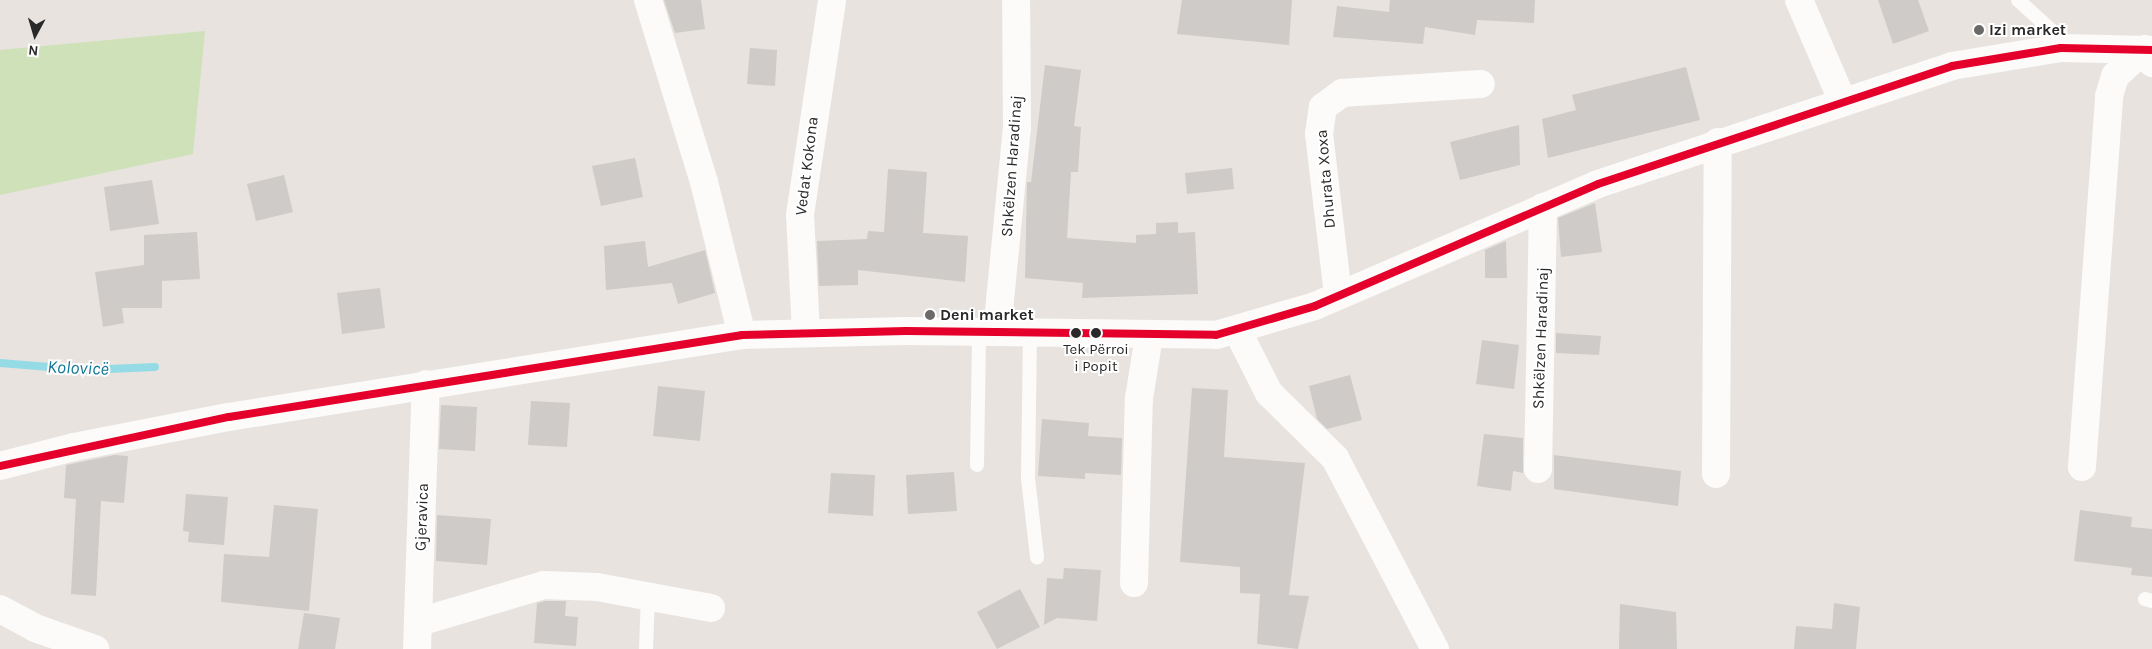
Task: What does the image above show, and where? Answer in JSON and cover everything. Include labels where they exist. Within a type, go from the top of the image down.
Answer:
[{"type":"street","points":[[648,0],[709,200],[742,335]]},
{"type":"street","name":"Vedat Kokona","points":[[806,334],[800,215],[832,0]]},
{"type":"street","name":"Shkëlzen Haradinaj","points":[[988,331],[1017,128],[1016,0]]},
{"type":"street","points":[[1799,0],[1842,100]]},
{"type":"street","points":[[0,466],[84,445],[426,384],[742,335],[988,331],[1030,334],[1149,336],[1237,330],[1338,295],[1543,207],[1718,142],[1842,100],[1952,66],[2061,48],[2150,54]]},
{"type":"street","points":[[2082,467],[2104,125],[2115,76],[2150,54]]},
{"type":"street","name":"Dhurata Xoxa","points":[[1338,295],[1319,134],[1323,107],[1342,93],[1481,84]]},
{"type":"street","points":[[1716,474],[1718,142]]},
{"type":"street","name":"Shkëlzen Haradinaj","points":[[1538,469],[1543,207]]},
{"type":"street","points":[[1237,330],[1270,393],[1335,458],[1435,649]]},
{"type":"street","points":[[1134,583],[1139,398],[1149,336]]},
{"type":"street","name":"Gjeravica","points":[[417,649],[426,384]]},
{"type":"street","points":[[419,622],[544,585],[597,586],[711,608]]},
{"type":"street","points":[[0,609],[35,628],[86,644]]},
{"type":"lane","points":[[2018,0],[2051,30],[2061,48]]},
{"type":"lane","points":[[977,465],[988,331]]},
{"type":"lane","points":[[1030,334],[1028,478],[1037,557]]},
{"type":"lane","points":[[646,649],[648,596]]},
{"type":"green space","points":[[205,31],[193,154],[0,195],[0,50]]},
{"type":"building","points":[[664,0],[701,0],[705,29],[675,33]]},
{"type":"building","points":[[1182,0],[1292,0],[1289,45],[1177,34]]},
{"type":"building","points":[[1390,0],[1535,0],[1534,23],[1477,20],[1475,35],[1425,27],[1423,44],[1333,37],[1337,6],[1389,12]]},
{"type":"building","points":[[1878,0],[1918,0],[1929,31],[1893,44]]},
{"type":"building","points":[[750,48],[777,50],[775,86],[747,84]]},
{"type":"building","points":[[1045,65],[1081,70],[1074,126],[1081,127],[1078,172],[1071,172],[1067,238],[1136,243],[1136,235],[1156,234],[1156,223],[1178,222],[1178,233],[1195,232],[1198,294],[1082,298],[1083,283],[1025,278],[1027,182],[1031,182]]},
{"type":"building","points":[[1686,67],[1700,120],[1548,158],[1542,119],[1576,110],[1572,95]]},
{"type":"building","points":[[1519,125],[1520,165],[1460,180],[1450,142]]},
{"type":"building","points":[[635,158],[643,197],[601,206],[592,166]]},
{"type":"building","points":[[1232,168],[1234,189],[1187,194],[1185,173]]},
{"type":"building","points":[[888,169],[927,172],[923,233],[968,236],[965,282],[858,270],[858,285],[819,286],[817,241],[867,239],[868,231],[884,232]]},
{"type":"building","points":[[284,175],[293,212],[256,221],[247,184]]},
{"type":"building","points":[[152,180],[159,224],[110,231],[104,187]]},
{"type":"building","points":[[1595,203],[1602,252],[1561,257],[1558,218]]},
{"type":"building","points":[[197,232],[200,279],[162,281],[162,308],[122,308],[124,323],[103,327],[95,272],[144,265],[144,235]]},
{"type":"building","points":[[645,241],[648,267],[705,250],[715,293],[678,304],[672,283],[606,290],[604,246]]},
{"type":"building","points":[[1506,241],[1507,278],[1485,278],[1485,250]]},
{"type":"building","points":[[380,288],[385,328],[342,334],[337,293]]},
{"type":"building","points":[[1556,333],[1601,336],[1599,355],[1556,353]]},
{"type":"building","points":[[1482,340],[1519,345],[1514,389],[1476,384]]},
{"type":"building","points":[[1350,375],[1362,420],[1327,429],[1317,419],[1309,386]]},
{"type":"building","points":[[658,386],[705,391],[700,441],[653,436]]},
{"type":"building","points":[[1192,388],[1228,390],[1224,457],[1305,463],[1289,595],[1309,596],[1298,649],[1257,644],[1260,594],[1240,593],[1240,567],[1180,562]]},
{"type":"building","points":[[531,401],[570,403],[567,447],[528,445]]},
{"type":"building","points":[[441,405],[477,407],[475,451],[439,449]]},
{"type":"building","points":[[1042,419],[1089,423],[1088,436],[1122,438],[1121,475],[1085,473],[1085,479],[1038,476]]},
{"type":"building","points":[[1484,434],[1523,438],[1523,473],[1513,471],[1511,491],[1477,486]]},
{"type":"building","points":[[115,455],[128,456],[124,503],[101,501],[96,596],[71,594],[76,499],[64,498],[66,465]]},
{"type":"building","points":[[1554,455],[1681,471],[1678,506],[1554,489]]},
{"type":"building","points":[[954,472],[957,511],[908,514],[906,475]]},
{"type":"building","points":[[831,473],[875,475],[873,516],[828,513]]},
{"type":"building","points":[[186,494],[228,497],[224,545],[188,542],[189,532],[183,531]]},
{"type":"building","points":[[274,505],[318,509],[309,611],[221,602],[224,554],[269,557]]},
{"type":"building","points":[[2080,510],[2132,517],[2131,527],[2152,529],[2152,577],[2131,575],[2132,568],[2074,561]]},
{"type":"building","points":[[437,515],[491,519],[487,565],[436,561]]},
{"type":"building","points":[[1064,568],[1101,570],[1097,621],[1057,618],[1044,625],[1047,578],[1063,579]]},
{"type":"building","points":[[1020,589],[1040,627],[997,649],[977,612]]},
{"type":"building","points":[[566,601],[565,616],[578,617],[576,646],[534,643],[537,603]]},
{"type":"building","points":[[1834,603],[1860,607],[1856,649],[1794,649],[1796,626],[1832,629]]},
{"type":"building","points":[[1620,604],[1676,612],[1677,649],[1619,649]]},
{"type":"building","points":[[304,613],[340,618],[335,649],[298,649]]},
{"type":"waterway","name":"Kolovicë","points":[[0,363],[86,370],[155,367]]},
{"type":"transit line","points":[[0,466],[229,417],[742,335],[906,331],[1216,335],[1315,306],[1598,184],[1952,66],[2061,48],[2152,50]]},
{"type":"place","name":"Izi market","points":[[1979,30]]},
{"type":"place","name":"Deni market","points":[[930,315]]},
{"type":"place","name":"Tek Përroi i Popit","points":[[1096,333]]}]
